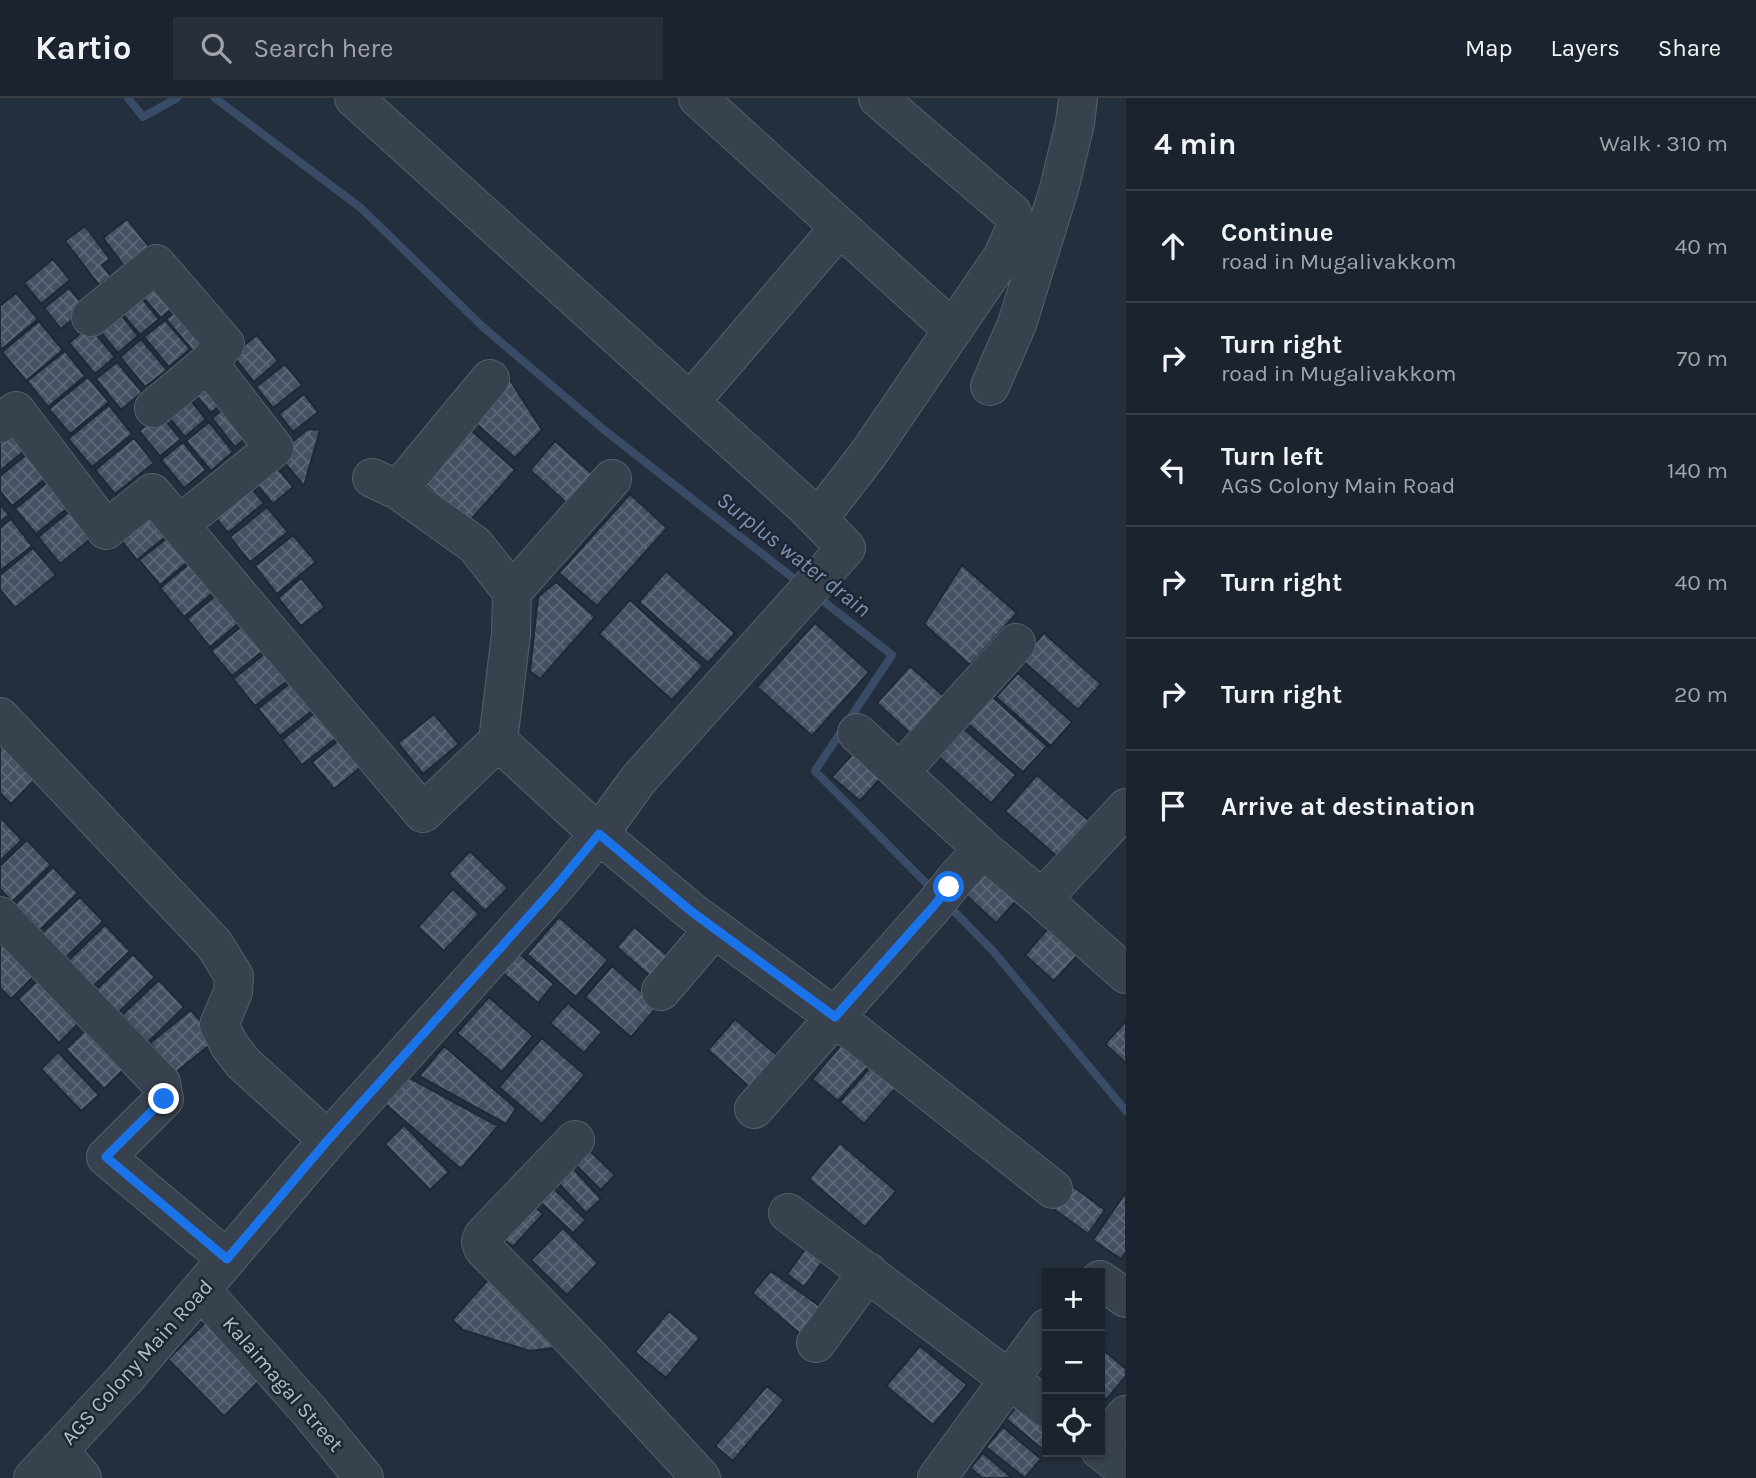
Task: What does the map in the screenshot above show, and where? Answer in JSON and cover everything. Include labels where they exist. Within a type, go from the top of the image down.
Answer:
[{"type":"street","points":[[698,98],[953,330]]},
{"type":"street","points":[[358,99],[818,519],[869,453],[953,330],[1003,256],[1016,227],[1012,214],[878,98]]},
{"type":"street","points":[[990,386],[1017,324],[1059,189],[1075,123],[1078,98]]},
{"type":"street","points":[[690,402],[839,227]]},
{"type":"street","points":[[92,317],[156,264],[225,344],[208,363],[154,408]]},
{"type":"street","points":[[179,525],[274,448],[208,363]]},
{"type":"street","points":[[490,379],[385,484],[475,545],[512,592]]},
{"type":"street","points":[[0,423],[16,411],[107,530],[152,493],[423,813],[498,741],[512,592],[612,479]]},
{"type":"street","name":"AGS Colony Main Road","points":[[33,1478],[70,1464],[124,1380],[328,1140],[555,887],[599,834],[638,780],[846,548],[818,519]]},
{"type":"street","points":[[900,772],[1016,643]]},
{"type":"street","points":[[0,717],[214,944],[234,976],[233,992],[219,1025],[230,1046],[243,1063],[328,1140]]},
{"type":"street","points":[[857,733],[983,849],[1126,974]]},
{"type":"street","points":[[498,741],[599,834],[692,912],[835,1017],[1053,1189]]},
{"type":"street","points":[[1042,899],[1126,808]]},
{"type":"street","points":[[754,1109],[983,849]]},
{"type":"street","points":[[0,916],[161,1083],[164,1099],[106,1157],[227,1259]]},
{"type":"street","points":[[661,991],[714,929]]},
{"type":"street","points":[[575,1140],[484,1236],[481,1242],[483,1248],[587,1353],[701,1478]]},
{"type":"street","points":[[788,1213],[1042,1404]]},
{"type":"street","points":[[816,1343],[868,1272]]},
{"type":"street","points":[[1105,1283],[1126,1298]]},
{"type":"street","name":"Kalaimagal Street","points":[[201,1290],[310,1412],[364,1478]]},
{"type":"street","points":[[937,1478],[1045,1331]]},
{"type":"street","points":[[1105,1442],[1126,1415]]},
{"type":"street","points":[[1105,1453],[1126,1469]]},
{"type":"building","points":[[127,219],[150,248],[125,267],[103,238]]},
{"type":"building","points":[[85,226],[110,259],[102,265],[111,276],[99,285],[65,241]]},
{"type":"building","points":[[53,259],[70,280],[41,304],[24,283]]},
{"type":"building","points":[[159,270],[183,299],[161,318],[136,289]]},
{"type":"building","points":[[69,288],[86,308],[61,329],[44,308]]},
{"type":"building","points":[[136,291],[159,319],[140,335],[117,307]]},
{"type":"building","points":[[16,293],[38,319],[2,349],[0,306]]},
{"type":"building","points":[[187,302],[213,334],[193,351],[166,319]]},
{"type":"building","points":[[114,306],[138,336],[118,353],[93,323]]},
{"type":"building","points":[[165,320],[190,349],[169,367],[144,337]]},
{"type":"building","points":[[39,321],[63,350],[26,381],[2,352]]},
{"type":"building","points":[[89,326],[115,357],[95,374],[69,343]]},
{"type":"building","points":[[257,335],[278,361],[254,382],[232,355]]},
{"type":"building","points":[[141,339],[167,370],[145,387],[120,357]]},
{"type":"building","points":[[65,351],[85,376],[48,407],[27,381]]},
{"type":"building","points":[[117,362],[142,392],[121,410],[96,379]]},
{"type":"building","points":[[285,364],[302,385],[273,408],[256,387]]},
{"type":"building","points":[[88,377],[109,402],[70,434],[49,409]]},
{"type":"building","points":[[508,377],[542,430],[515,458],[471,419]]},
{"type":"building","points":[[187,385],[231,396],[211,413]]},
{"type":"building","points":[[183,391],[206,419],[185,437],[162,409]]},
{"type":"building","points":[[304,394],[318,412],[293,432],[279,414]]},
{"type":"building","points":[[234,401],[257,429],[235,447],[212,418]]},
{"type":"building","points":[[109,405],[132,434],[92,467],[68,439]]},
{"type":"building","points":[[160,414],[181,439],[160,456],[139,431]]},
{"type":"building","points":[[209,422],[233,452],[211,471],[186,441]]},
{"type":"building","points":[[0,428],[29,447],[0,471]]},
{"type":"building","points":[[308,429],[320,430],[304,486],[277,454]]},
{"type":"building","points":[[471,430],[515,470],[468,523],[424,483]]},
{"type":"building","points":[[134,438],[154,463],[115,494],[95,470]]},
{"type":"building","points":[[555,441],[598,479],[572,508],[530,470]]},
{"type":"building","points":[[183,442],[206,470],[184,488],[161,460]]},
{"type":"building","points":[[32,450],[51,474],[12,506],[0,491],[0,476]]},
{"type":"building","points":[[272,461],[293,487],[273,504],[251,478]]},
{"type":"building","points":[[55,476],[76,501],[36,534],[15,509]]},
{"type":"building","points":[[246,482],[264,503],[228,533],[210,510]]},
{"type":"building","points":[[630,494],[667,528],[597,606],[559,573]]},
{"type":"building","points":[[0,504],[9,515],[0,522]]},
{"type":"building","points":[[155,504],[175,529],[137,560],[117,535]]},
{"type":"building","points":[[76,506],[98,533],[60,564],[38,537]]},
{"type":"building","points":[[267,507],[288,532],[250,562],[230,537]]},
{"type":"building","points":[[11,519],[32,546],[0,571],[0,528]]},
{"type":"building","points":[[176,531],[196,555],[160,585],[139,560]]},
{"type":"building","points":[[293,535],[316,562],[277,594],[255,566]]},
{"type":"building","points":[[33,548],[56,575],[15,608],[0,589],[0,575]]},
{"type":"building","points":[[196,558],[220,587],[184,617],[160,588]]},
{"type":"building","points":[[962,565],[1017,613],[970,665],[924,624]]},
{"type":"building","points":[[666,571],[735,633],[708,663],[639,602]]},
{"type":"building","points":[[301,578],[325,607],[301,626],[278,598]]},
{"type":"building","points":[[556,582],[595,617],[540,679],[530,671],[538,597]]},
{"type":"building","points":[[223,590],[245,618],[210,647],[187,619]]},
{"type":"building","points":[[630,600],[703,666],[672,700],[599,634]]},
{"type":"building","points":[[248,621],[269,646],[232,676],[211,651]]},
{"type":"building","points":[[815,623],[869,672],[812,736],[757,687]]},
{"type":"building","points":[[1044,633],[1101,684],[1078,710],[1021,659]]},
{"type":"building","points":[[273,647],[296,674],[255,706],[233,679]]},
{"type":"building","points":[[910,666],[945,697],[911,734],[877,703]]},
{"type":"building","points":[[1018,673],[1072,722],[1051,746],[996,697]]},
{"type":"building","points":[[296,678],[318,706],[280,736],[258,709]]},
{"type":"building","points":[[989,694],[1047,746],[1023,772],[965,721]]},
{"type":"building","points":[[318,710],[339,736],[302,765],[282,740]]},
{"type":"building","points":[[434,714],[459,744],[423,774],[398,743]]},
{"type":"building","points":[[964,729],[1016,775],[991,803],[939,757]]},
{"type":"building","points":[[349,732],[371,759],[334,789],[312,762]]},
{"type":"building","points":[[0,733],[41,773],[11,804],[0,793]]},
{"type":"building","points":[[861,745],[888,770],[860,801],[832,777]]},
{"type":"building","points":[[1037,775],[1095,826],[1063,862],[1005,811]]},
{"type":"building","points":[[0,817],[22,840],[0,861]]},
{"type":"building","points":[[27,840],[51,865],[12,902],[0,889],[0,866]]},
{"type":"building","points":[[470,851],[508,888],[485,911],[448,874]]},
{"type":"building","points":[[993,864],[1024,892],[996,923],[966,895]]},
{"type":"building","points":[[53,867],[78,893],[40,930],[15,904]]},
{"type":"building","points":[[453,889],[479,914],[444,951],[418,927]]},
{"type":"building","points":[[80,897],[103,921],[65,958],[42,933]]},
{"type":"building","points":[[559,917],[608,960],[576,997],[527,954]]},
{"type":"building","points":[[1058,917],[1088,944],[1054,981],[1025,955]]},
{"type":"building","points":[[105,925],[130,951],[92,987],[68,961]]},
{"type":"building","points":[[634,927],[668,956],[650,976],[617,947]]},
{"type":"building","points":[[0,939],[35,975],[11,999],[0,988]]},
{"type":"building","points":[[514,949],[554,984],[538,1003],[497,968]]},
{"type":"building","points":[[133,954],[155,977],[118,1013],[96,990]]},
{"type":"building","points":[[612,966],[658,1006],[631,1037],[585,997]]},
{"type":"building","points":[[38,980],[79,1023],[59,1043],[18,999]]},
{"type":"building","points":[[159,980],[184,1007],[148,1042],[122,1015]]},
{"type":"building","points":[[489,997],[533,1036],[502,1072],[457,1033]]},
{"type":"building","points":[[568,1003],[602,1032],[584,1053],[550,1023]]},
{"type":"building","points":[[191,1010],[216,1040],[175,1073],[150,1043]]},
{"type":"building","points":[[735,1019],[780,1058],[753,1090],[708,1050]]},
{"type":"building","points":[[1126,1021],[1126,1063],[1105,1044]]},
{"type":"building","points":[[87,1029],[125,1068],[104,1089],[66,1049]]},
{"type":"building","points":[[542,1038],[585,1075],[542,1124],[499,1087]]},
{"type":"building","points":[[842,1044],[868,1067],[838,1101],[812,1079]]},
{"type":"building","points":[[444,1046],[516,1108],[506,1124],[419,1076]]},
{"type":"building","points":[[58,1052],[99,1095],[81,1111],[41,1069]]},
{"type":"building","points":[[873,1064],[898,1085],[864,1124],[840,1102]]},
{"type":"building","points":[[408,1077],[498,1126],[461,1169],[385,1104]]},
{"type":"building","points":[[404,1125],[449,1172],[430,1190],[385,1144]]},
{"type":"building","points":[[582,1143],[615,1175],[601,1190],[568,1157]]},
{"type":"building","points":[[840,1143],[896,1191],[865,1227],[809,1179]]},
{"type":"building","points":[[569,1164],[601,1199],[586,1213],[553,1177]]},
{"type":"building","points":[[1064,1180],[1105,1210],[1088,1234],[1047,1204]]},
{"type":"building","points":[[548,1183],[586,1220],[573,1233],[535,1197]]},
{"type":"building","points":[[1126,1192],[1126,1252],[1121,1259],[1093,1240]]},
{"type":"building","points":[[527,1199],[543,1214],[513,1247],[496,1232]]},
{"type":"building","points":[[563,1228],[598,1263],[567,1295],[531,1260]]},
{"type":"building","points":[[816,1235],[833,1247],[804,1287],[787,1274]]},
{"type":"building","points":[[771,1271],[832,1315],[811,1343],[752,1293]]},
{"type":"building","points":[[494,1273],[567,1346],[530,1351],[463,1330],[452,1320]]},
{"type":"building","points":[[669,1311],[700,1338],[666,1378],[635,1352]]},
{"type":"building","points":[[207,1321],[262,1378],[224,1416],[168,1359]]},
{"type":"building","points":[[920,1346],[967,1385],[933,1425],[886,1386]]},
{"type":"building","points":[[1105,1351],[1126,1369],[1126,1376],[1106,1400]]},
{"type":"building","points":[[767,1386],[784,1400],[733,1461],[715,1446]]},
{"type":"building","points":[[1024,1398],[1042,1414],[1042,1449],[1006,1419]]},
{"type":"building","points":[[1003,1427],[1041,1459],[1025,1478],[986,1447]]},
{"type":"building","points":[[983,1453],[1012,1478],[982,1478],[970,1468]]},
{"type":"waterway","name":"Surplus water drain","points":[[128,98],[143,117],[177,98]]},
{"type":"waterway","name":"Surplus water drain","points":[[215,98],[361,208],[483,327],[603,429],[802,585]]},
{"type":"waterway","name":"Surplus water drain","points":[[818,597],[892,655],[815,771],[933,890]]},
{"type":"waterway","name":"Surplus water drain","points":[[947,904],[993,951],[1126,1111]]},
{"type":"route","points":[[164,1099],[106,1157],[227,1259],[328,1140],[555,887],[599,834],[692,912],[835,1017],[949,887]]}]
